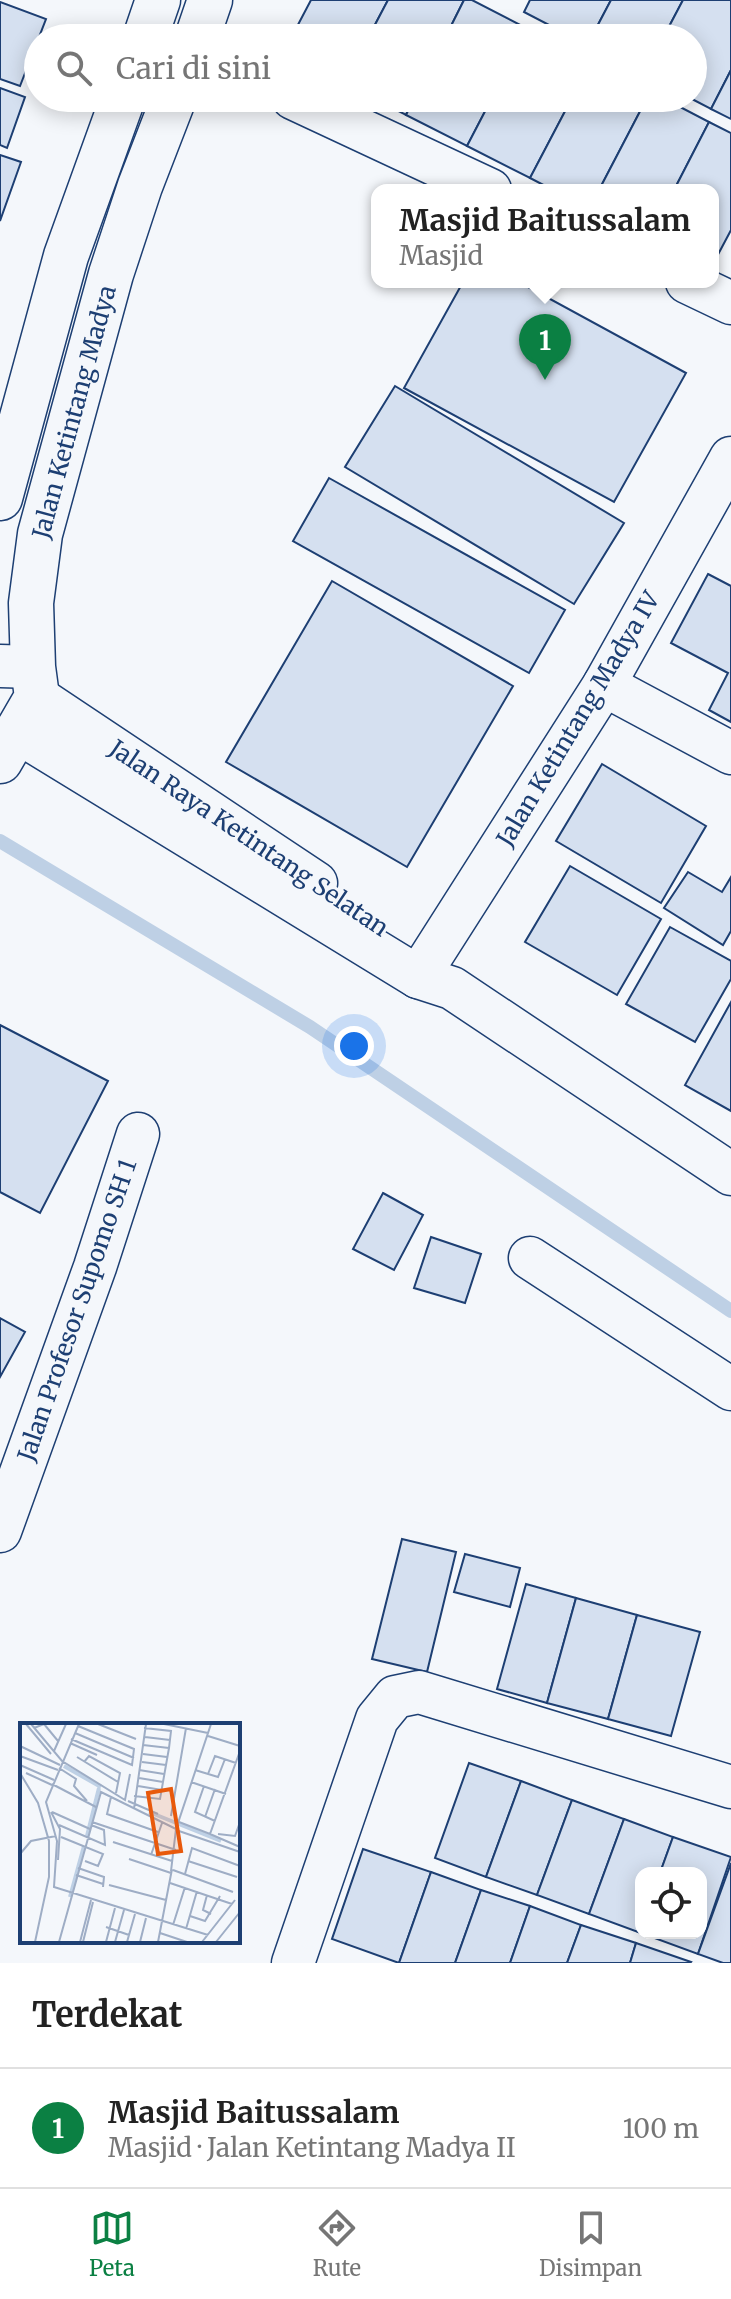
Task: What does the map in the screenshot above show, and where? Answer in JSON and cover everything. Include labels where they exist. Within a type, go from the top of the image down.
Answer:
[{"type":"street","points":[[202,24],[210,0]]},
{"type":"street","name":"Jalan Ketintang Madya","points":[[0,498],[66,256],[118,112]]},
{"type":"street","name":"Jalan Ketintang Madya","points":[[14,703],[40,534],[111,274],[169,112]]},
{"type":"street","points":[[323,112],[477,184]]},
{"type":"street","points":[[700,288],[731,303]]},
{"type":"street","name":"Jalan Ketintang Madya IV","points":[[433,974],[604,685],[731,458]]},
{"type":"street","points":[[604,685],[731,753]]},
{"type":"street","name":"Jalan Raya Ketintang Selatan","points":[[14,703],[433,974],[731,1174]]},
{"type":"street","name":"Jalan Profesor Supomo SH 1","points":[[0,1531],[95,1267],[138,1134]]},
{"type":"street","points":[[530,1258],[731,1389]]},
{"type":"street","points":[[293,1963],[377,1719],[395,1697],[419,1692],[731,1787]]},
{"type":"building","points":[[311,0],[388,0],[375,24],[298,24]]},
{"type":"building","points":[[388,0],[464,0],[452,24],[375,24]]},
{"type":"building","points":[[464,0],[472,0],[518,24],[452,24]]},
{"type":"building","points":[[530,0],[611,0],[598,24],[547,24],[524,12]]},
{"type":"building","points":[[611,0],[683,0],[670,24],[598,24]]},
{"type":"building","points":[[683,0],[731,0],[731,70],[711,109],[707,107],[707,24],[670,24]]},
{"type":"building","points":[[0,2],[46,19],[44,24],[24,24],[24,76],[20,86],[0,79]]},
{"type":"building","points":[[731,70],[731,119],[711,109]]},
{"type":"building","points":[[0,88],[24,97],[24,100],[7,148],[0,145]]},
{"type":"building","points":[[407,112],[485,112],[467,146],[406,115]]},
{"type":"building","points":[[485,112],[565,112],[530,178],[467,146]]},
{"type":"building","points":[[565,112],[640,112],[602,184],[542,184],[530,178]]},
{"type":"building","points":[[640,112],[690,112],[709,122],[677,184],[602,184]]},
{"type":"building","points":[[709,122],[731,133],[731,230],[719,253],[719,184],[677,184]]},
{"type":"building","points":[[0,155],[21,162],[0,221]]},
{"type":"building","points":[[460,288],[530,288],[686,373],[614,502],[404,388]]},
{"type":"building","points":[[395,386],[624,523],[574,604],[345,467]]},
{"type":"building","points":[[329,478],[565,610],[529,673],[293,541]]},
{"type":"building","points":[[708,574],[731,586],[731,722],[709,710],[728,673],[671,643]]},
{"type":"building","points":[[332,581],[513,686],[407,867],[226,762]]},
{"type":"building","points":[[602,764],[706,826],[661,903],[556,841]]},
{"type":"building","points":[[570,866],[661,919],[617,995],[525,942]]},
{"type":"building","points":[[688,872],[722,892],[731,877],[731,931],[723,945],[664,908]]},
{"type":"building","points":[[670,927],[731,961],[731,979],[695,1042],[626,1004]]},
{"type":"building","points":[[731,1002],[731,1111],[685,1085]]},
{"type":"building","points":[[0,1025],[108,1081],[40,1213],[0,1192]]},
{"type":"building","points":[[383,1193],[423,1215],[394,1270],[353,1249]]},
{"type":"building","points":[[431,1237],[481,1254],[465,1303],[414,1288]]},
{"type":"building","points":[[0,1318],[25,1332],[0,1377]]},
{"type":"building","points":[[402,1539],[456,1552],[427,1672],[372,1659]]},
{"type":"building","points":[[465,1554],[520,1568],[510,1607],[454,1592]]},
{"type":"building","points":[[526,1584],[576,1598],[547,1703],[497,1689]]},
{"type":"building","points":[[576,1598],[637,1615],[608,1719],[547,1703]]},
{"type":"building","points":[[637,1615],[700,1632],[671,1736],[608,1719]]},
{"type":"building","points":[[469,1763],[521,1781],[486,1877],[435,1858]]},
{"type":"building","points":[[521,1781],[572,1800],[537,1895],[486,1877]]},
{"type":"building","points":[[572,1800],[624,1819],[589,1914],[537,1895]]},
{"type":"building","points":[[624,1819],[673,1837],[662,1867],[635,1867],[635,1931],[589,1914]]},
{"type":"building","points":[[673,1837],[731,1857],[707,1928],[707,1867],[662,1867]]},
{"type":"building","points":[[363,1849],[431,1872],[399,1963],[332,1939]]},
{"type":"building","points":[[731,1863],[731,1963],[698,1954],[703,1939],[707,1939],[707,1929]]},
{"type":"building","points":[[431,1872],[481,1890],[455,1963],[399,1963]]},
{"type":"building","points":[[481,1890],[530,1906],[510,1963],[455,1963]]},
{"type":"building","points":[[530,1906],[581,1925],[567,1963],[510,1963]]},
{"type":"building","points":[[581,1925],[636,1943],[630,1963],[567,1963]]},
{"type":"building","points":[[657,1939],[703,1939],[698,1954]]},
{"type":"building","points":[[636,1943],[691,1962],[630,1963]]},
{"type":"waterway","points":[[0,841],[310,1027],[731,1311]]},
{"type":"place","name":"Masjid Baitussalam","points":[[545,380]]}]
